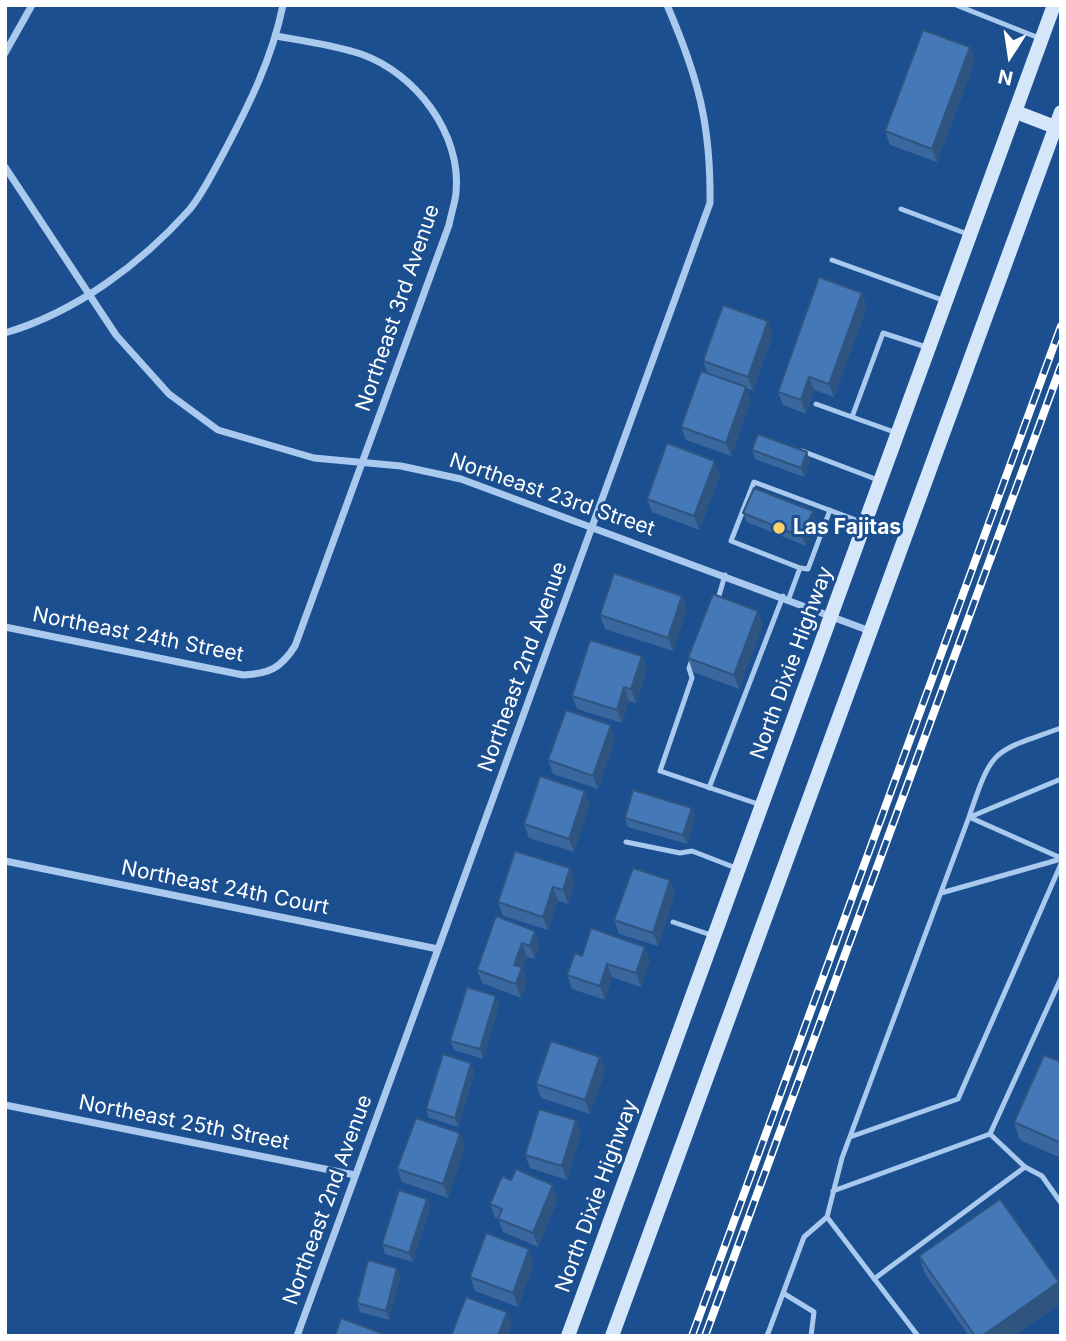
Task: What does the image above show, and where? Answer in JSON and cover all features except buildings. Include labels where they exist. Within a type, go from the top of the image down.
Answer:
[{"type":"main road","name":"North Dixie Highway","points":[[568,1336],[1055,5]]},
{"type":"main road","points":[[1016,112],[1055,127]]},
{"type":"main road","points":[[612,1336],[1061,112]]},
{"type":"street","points":[[5,53],[32,5]]},
{"type":"street","points":[[5,333],[36,324],[90,294],[127,267],[191,208],[257,90],[276,36],[283,5]]},
{"type":"street","name":"Northeast 2nd Avenue","points":[[296,1336],[710,203],[710,152],[704,107],[690,59],[667,5]]},
{"type":"street","name":"Northeast 3rd Avenue","points":[[276,36],[362,54],[396,72],[429,104],[444,131],[452,157],[456,190],[449,225],[295,646]]},
{"type":"street","name":"Northeast 23rd Street","points":[[5,166],[116,335],[141,366],[169,394],[218,430],[314,458],[421,469],[461,479],[786,597],[870,631]]},
{"type":"street","name":"Northeast 24th Street","points":[[5,627],[243,675],[265,674],[284,663],[295,646]]},
{"type":"street","name":"Northeast 24th Court","points":[[5,861],[438,949]]},
{"type":"street","name":"Northeast 25th Street","points":[[5,1105],[355,1175]]},
{"type":"lane","points":[[956,5],[1042,39]]},
{"type":"lane","points":[[901,209],[970,235]]},
{"type":"lane","points":[[832,260],[946,301]]},
{"type":"lane","points":[[852,417],[883,333],[929,348]]},
{"type":"lane","points":[[816,404],[898,433]]},
{"type":"lane","points":[[795,448],[881,481]]},
{"type":"lane","points":[[830,510],[808,569],[731,541],[754,481],[830,510],[865,524]]},
{"type":"lane","points":[[709,788],[773,621],[800,568]]},
{"type":"lane","points":[[711,610],[725,575]]},
{"type":"lane","points":[[715,598],[727,603]]},
{"type":"lane","points":[[761,616],[773,621]]},
{"type":"lane","points":[[698,645],[689,668],[692,678],[660,771],[762,805]]},
{"type":"lane","points":[[767,1336],[804,1237],[827,1217],[850,1137],[985,769],[1000,750],[1061,728]]},
{"type":"lane","points":[[969,817],[1061,779]]},
{"type":"lane","points":[[969,817],[1061,860]]},
{"type":"lane","points":[[626,842],[680,853],[692,851],[739,869]]},
{"type":"lane","points":[[941,893],[1061,860]]},
{"type":"lane","points":[[850,1137],[958,1099],[1061,860]]},
{"type":"lane","points":[[673,922],[714,936]]},
{"type":"lane","points":[[833,1192],[989,1134],[1061,978]]},
{"type":"lane","points":[[989,1134],[1025,1167],[1042,1176],[1061,1203]]},
{"type":"lane","points":[[874,1279],[1025,1167]]},
{"type":"lane","points":[[827,1217],[918,1336]]},
{"type":"lane","points":[[783,1293],[814,1312],[815,1324],[811,1336]]},
{"type":"railway","points":[[692,1336],[1061,326]]},
{"type":"railway","points":[[705,1336],[1061,366]]},
{"type":"place","name":"Las Fajitas","points":[[779,528]]}]
